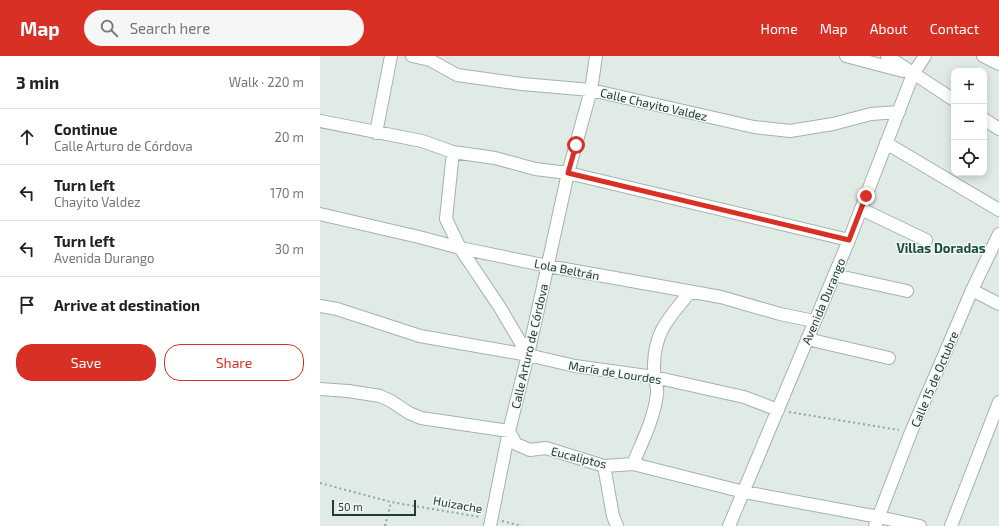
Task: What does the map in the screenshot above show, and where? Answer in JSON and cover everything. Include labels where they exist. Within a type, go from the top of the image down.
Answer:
[{"type":"street","points":[[376,133],[391,56]]},
{"type":"street","name":"Calle Chayito Valdez","points":[[412,56],[430,60],[457,75],[522,84],[591,90],[754,127],[790,131],[833,124],[871,114],[899,112]]},
{"type":"street","name":"Calle Arturo de Córdova","points":[[490,522],[509,431],[528,355],[568,173],[591,90],[596,56]]},
{"type":"street","points":[[846,56],[914,74]]},
{"type":"street","points":[[887,56],[951,98]]},
{"type":"street","name":"Avenida Durango","points":[[730,526],[849,240],[914,74],[925,56]]},
{"type":"street","points":[[984,56],[999,64]]},
{"type":"street","points":[[320,121],[422,141],[453,152],[495,158],[535,169],[568,173],[849,240]]},
{"type":"street","points":[[987,122],[999,129]]},
{"type":"street","points":[[886,143],[999,210]]},
{"type":"street","points":[[453,152],[446,219],[460,248],[499,306],[528,355]]},
{"type":"street","points":[[861,209],[926,240]]},
{"type":"street","name":"Lola Beltrán","points":[[320,214],[460,248],[548,266],[721,297],[780,314],[814,321]]},
{"type":"street","name":"Calle 15 de Octubre","points":[[883,522],[911,432],[972,290],[999,234]]},
{"type":"street","points":[[834,275],[907,291]]},
{"type":"street","points":[[972,290],[999,304]]},
{"type":"street","points":[[633,464],[646,432],[657,392],[654,377],[656,345],[659,334],[666,322],[690,292]]},
{"type":"street","name":"María de Lourdes","points":[[320,306],[337,309],[420,336],[528,355],[575,366],[654,377],[744,397],[778,410]]},
{"type":"street","points":[[807,339],[889,358]]},
{"type":"street","points":[[320,389],[348,391],[380,396],[391,401],[409,414],[421,418],[509,431]]},
{"type":"street","points":[[951,526],[999,402]]},
{"type":"street","name":"Eucaliptos","points":[[509,431],[516,444],[530,450],[546,448],[604,466],[633,464],[744,492],[883,522],[920,526]]},
{"type":"street","points":[[604,466],[613,516],[617,526]]},
{"type":"path","points":[[778,410],[911,432]]},
{"type":"path","name":"Huizache","points":[[320,483],[391,502],[490,522],[522,526]]},
{"type":"path","points":[[385,526],[391,502]]},
{"type":"district","name":"Villas Doradas","points":[[941,248]]},
{"type":"route","points":[[576,145],[568,173],[849,240],[866,196]]}]
